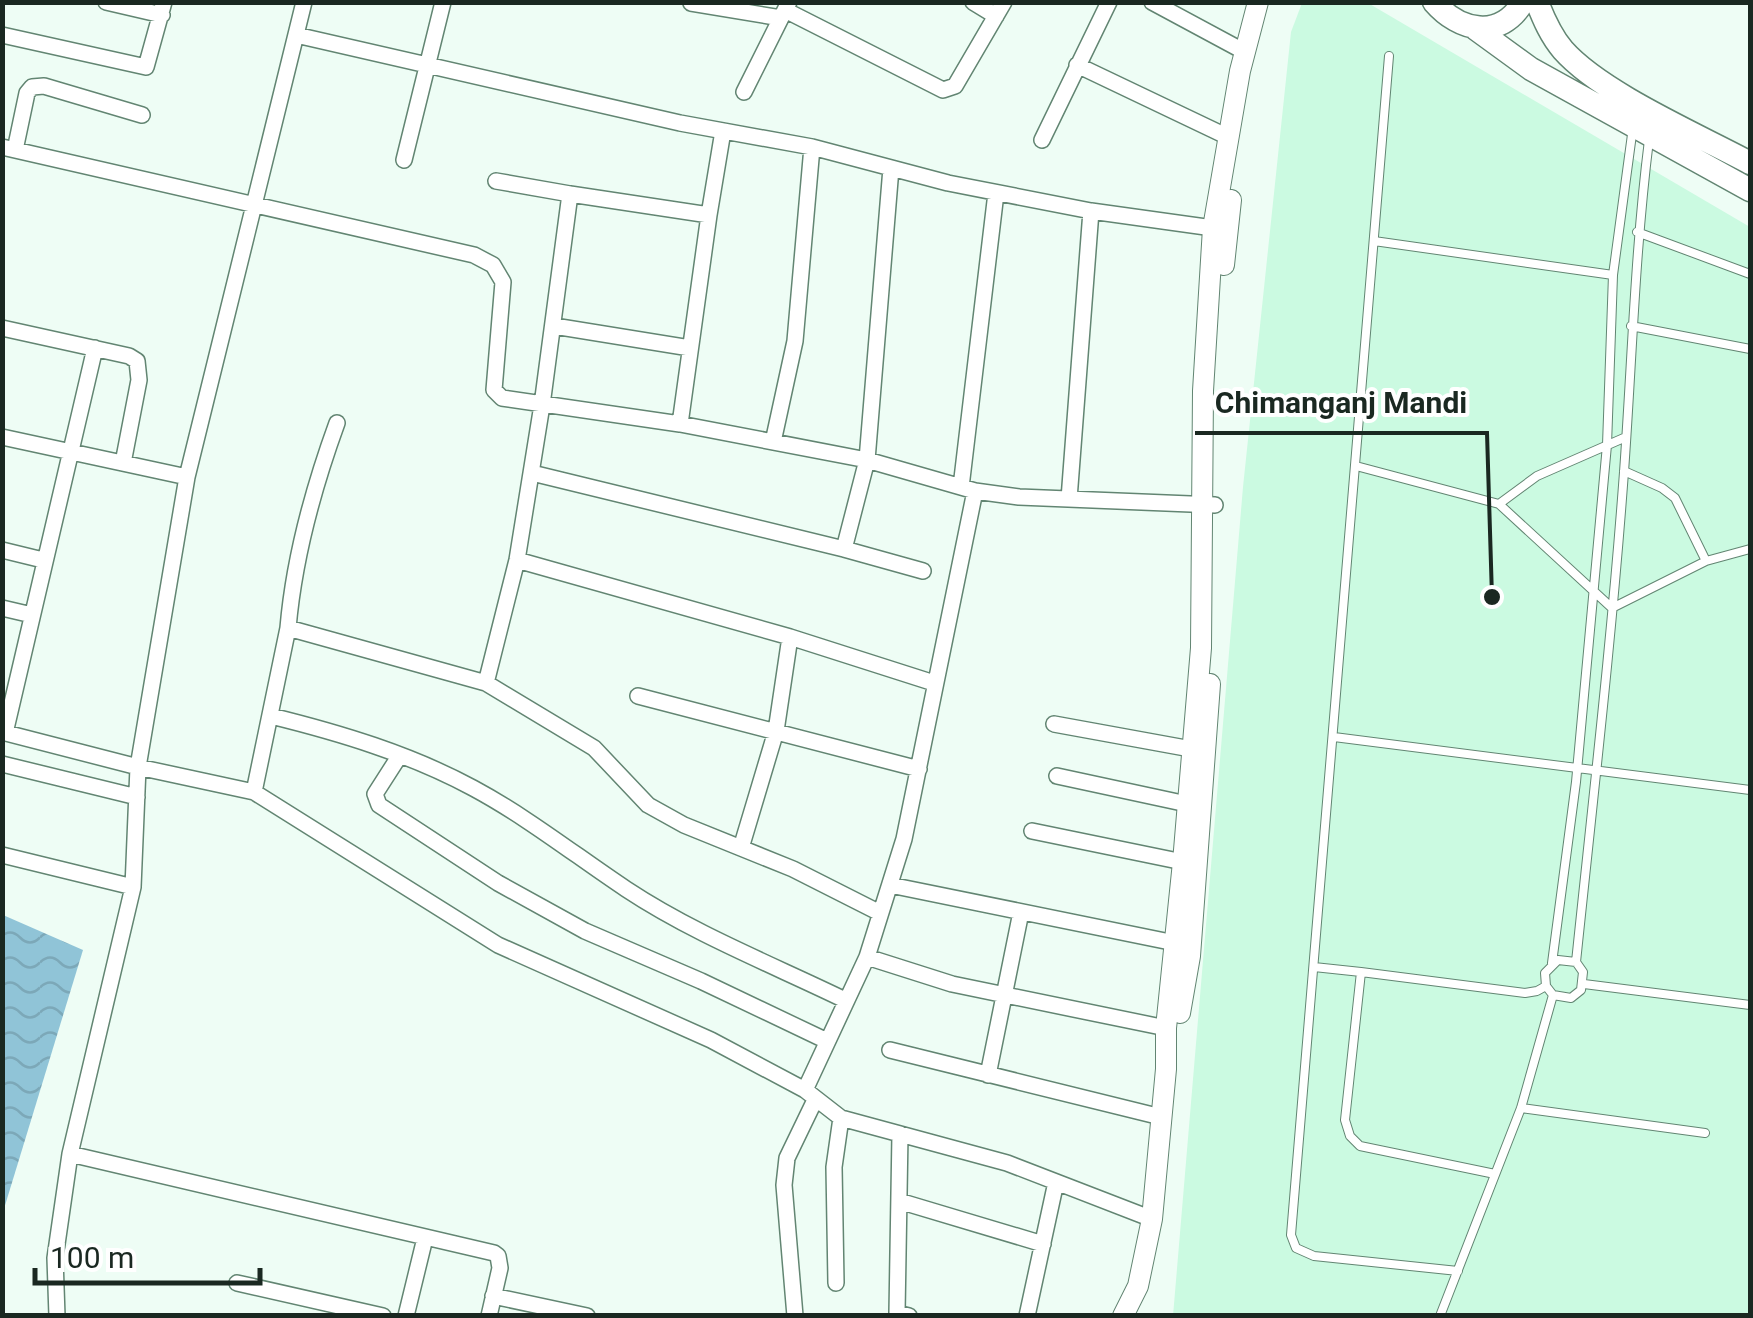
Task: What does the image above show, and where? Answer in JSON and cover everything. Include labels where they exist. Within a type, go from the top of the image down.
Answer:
[{"type":"main road","points":[[1476,29],[1501,24],[1523,2]]},
{"type":"main road","points":[[1537,2],[1548,30],[1580,67],[1645,119],[1750,190]]},
{"type":"main road","points":[[1433,3],[1452,22],[1476,29],[1531,68],[1750,164]]},
{"type":"street","points":[[2,35],[146,67],[163,9],[106,2]]},
{"type":"street","points":[[57,1316],[56,1258],[70,1154],[132,887],[138,767],[187,477],[304,2]]},
{"type":"street","points":[[404,160],[443,2]]},
{"type":"street","points":[[691,3],[785,10],[944,90],[955,86],[1000,9],[972,2]]},
{"type":"street","points":[[1042,140],[1109,2]]},
{"type":"street","points":[[1152,2],[1245,52]]},
{"type":"street","points":[[1208,505],[1203,391],[1213,228],[1228,136],[1258,2]]},
{"type":"street","points":[[1166,1068],[1177,1034],[1190,956],[1218,314],[1230,209],[1269,2]]},
{"type":"street","points":[[744,92],[785,10]]},
{"type":"street","points":[[296,35],[723,131],[812,146],[996,193],[1213,228]]},
{"type":"street","points":[[1077,65],[1228,136]]},
{"type":"street","points":[[142,115],[44,86],[32,87],[9,148],[474,254],[493,265],[503,282],[494,390],[502,398],[680,424],[867,460],[968,489],[1069,499],[1208,505]]},
{"type":"street","points":[[680,424],[723,131]]},
{"type":"street","points":[[773,442],[794,341],[812,146]]},
{"type":"street","points":[[844,550],[867,460],[891,168]]},
{"type":"street","points":[[496,180],[709,215]]},
{"type":"street","points":[[794,1316],[784,1185],[788,1158],[827,1042],[867,957],[904,839],[968,489],[996,193]]},
{"type":"street","points":[[486,683],[517,560],[532,473],[570,194]]},
{"type":"street","points":[[1069,499],[1091,211]]},
{"type":"street","points":[[554,326],[690,348]]},
{"type":"street","points":[[2,328],[138,361],[140,370],[123,464]]},
{"type":"street","points":[[95,348],[4,732],[254,792],[498,945],[710,1040],[810,1095],[841,1118],[1008,1164],[1152,1219]]},
{"type":"street","points":[[254,792],[314,485],[338,423]]},
{"type":"street","points":[[2,438],[187,477]]},
{"type":"street","points":[[532,473],[922,571]]},
{"type":"street","points":[[2,550],[43,560]]},
{"type":"street","points":[[517,560],[934,682]]},
{"type":"street","points":[[2,608],[32,615]]},
{"type":"street","points":[[288,628],[486,683],[594,748],[648,805],[684,826],[793,869],[880,913]]},
{"type":"street","points":[[741,848],[776,731],[790,637]]},
{"type":"street","points":[[638,696],[919,769]]},
{"type":"street","points":[[271,716],[330,730],[472,787],[673,916],[845,1000]]},
{"type":"street","points":[[1054,724],[1198,750]]},
{"type":"street","points":[[1123,1316],[1138,1286],[1152,1219],[1187,804],[1198,750]]},
{"type":"street","points":[[400,755],[375,794],[379,805],[498,883],[585,930],[827,1042]]},
{"type":"street","points":[[2,764],[137,796]]},
{"type":"street","points":[[1057,776],[1187,804]]},
{"type":"street","points":[[1032,831],[1184,862]]},
{"type":"street","points":[[2,855],[132,887]]},
{"type":"street","points":[[890,885],[1175,943]]},
{"type":"street","points":[[988,1075],[1021,912]]},
{"type":"street","points":[[867,957],[952,984],[1166,1028]]},
{"type":"street","points":[[890,1050],[1161,1117]]},
{"type":"street","points":[[836,1283],[834,1168],[841,1118]]},
{"type":"street","points":[[900,1134],[901,1315]]},
{"type":"street","points":[[70,1154],[498,1256],[500,1268],[489,1316]]},
{"type":"street","points":[[1027,1316],[1056,1182]]},
{"type":"street","points":[[899,1201],[1043,1244]]},
{"type":"street","points":[[406,1316],[425,1238]]},
{"type":"street","points":[[237,1283],[383,1316]]},
{"type":"street","points":[[494,1296],[587,1316]]},
{"type":"lane","points":[[1389,56],[1291,1234],[1296,1248],[1314,1256],[1458,1271]]},
{"type":"lane","points":[[1576,962],[1624,471],[1645,119]]},
{"type":"lane","points":[[1552,963],[1564,959],[1576,962],[1584,972],[1584,984],[1571,998],[1553,995],[1546,986],[1545,973],[1552,963],[1577,770],[1607,446],[1614,275],[1645,119]]},
{"type":"lane","points":[[1637,232],[1750,274]]},
{"type":"lane","points":[[1374,241],[1614,275]]},
{"type":"lane","points":[[1631,326],[1750,349]]},
{"type":"lane","points":[[1498,504],[1537,476],[1626,437]]},
{"type":"lane","points":[[1356,466],[1498,504],[1612,608]]},
{"type":"lane","points":[[1624,471],[1675,498],[1706,562]]},
{"type":"lane","points":[[1612,608],[1706,562],[1750,549]]},
{"type":"lane","points":[[1334,737],[1750,790]]},
{"type":"lane","points":[[1314,966],[1525,993],[1546,986]]},
{"type":"lane","points":[[1361,972],[1345,1120],[1350,1136],[1360,1146],[1495,1174]]},
{"type":"lane","points":[[1584,984],[1750,1006]]},
{"type":"lane","points":[[1440,1316],[1521,1108],[1553,995]]},
{"type":"lane","points":[[1521,1108],[1705,1132]]},
{"type":"shaded area","points":[[1302,3],[1368,3],[1750,227],[1750,1315],[1173,1316],[1243,487],[1291,32]]},
{"type":"water","points":[[3,915],[83,950],[3,1212]]},
{"type":"place","name":"Chimanganj Mandi","points":[[1492,597]]}]
